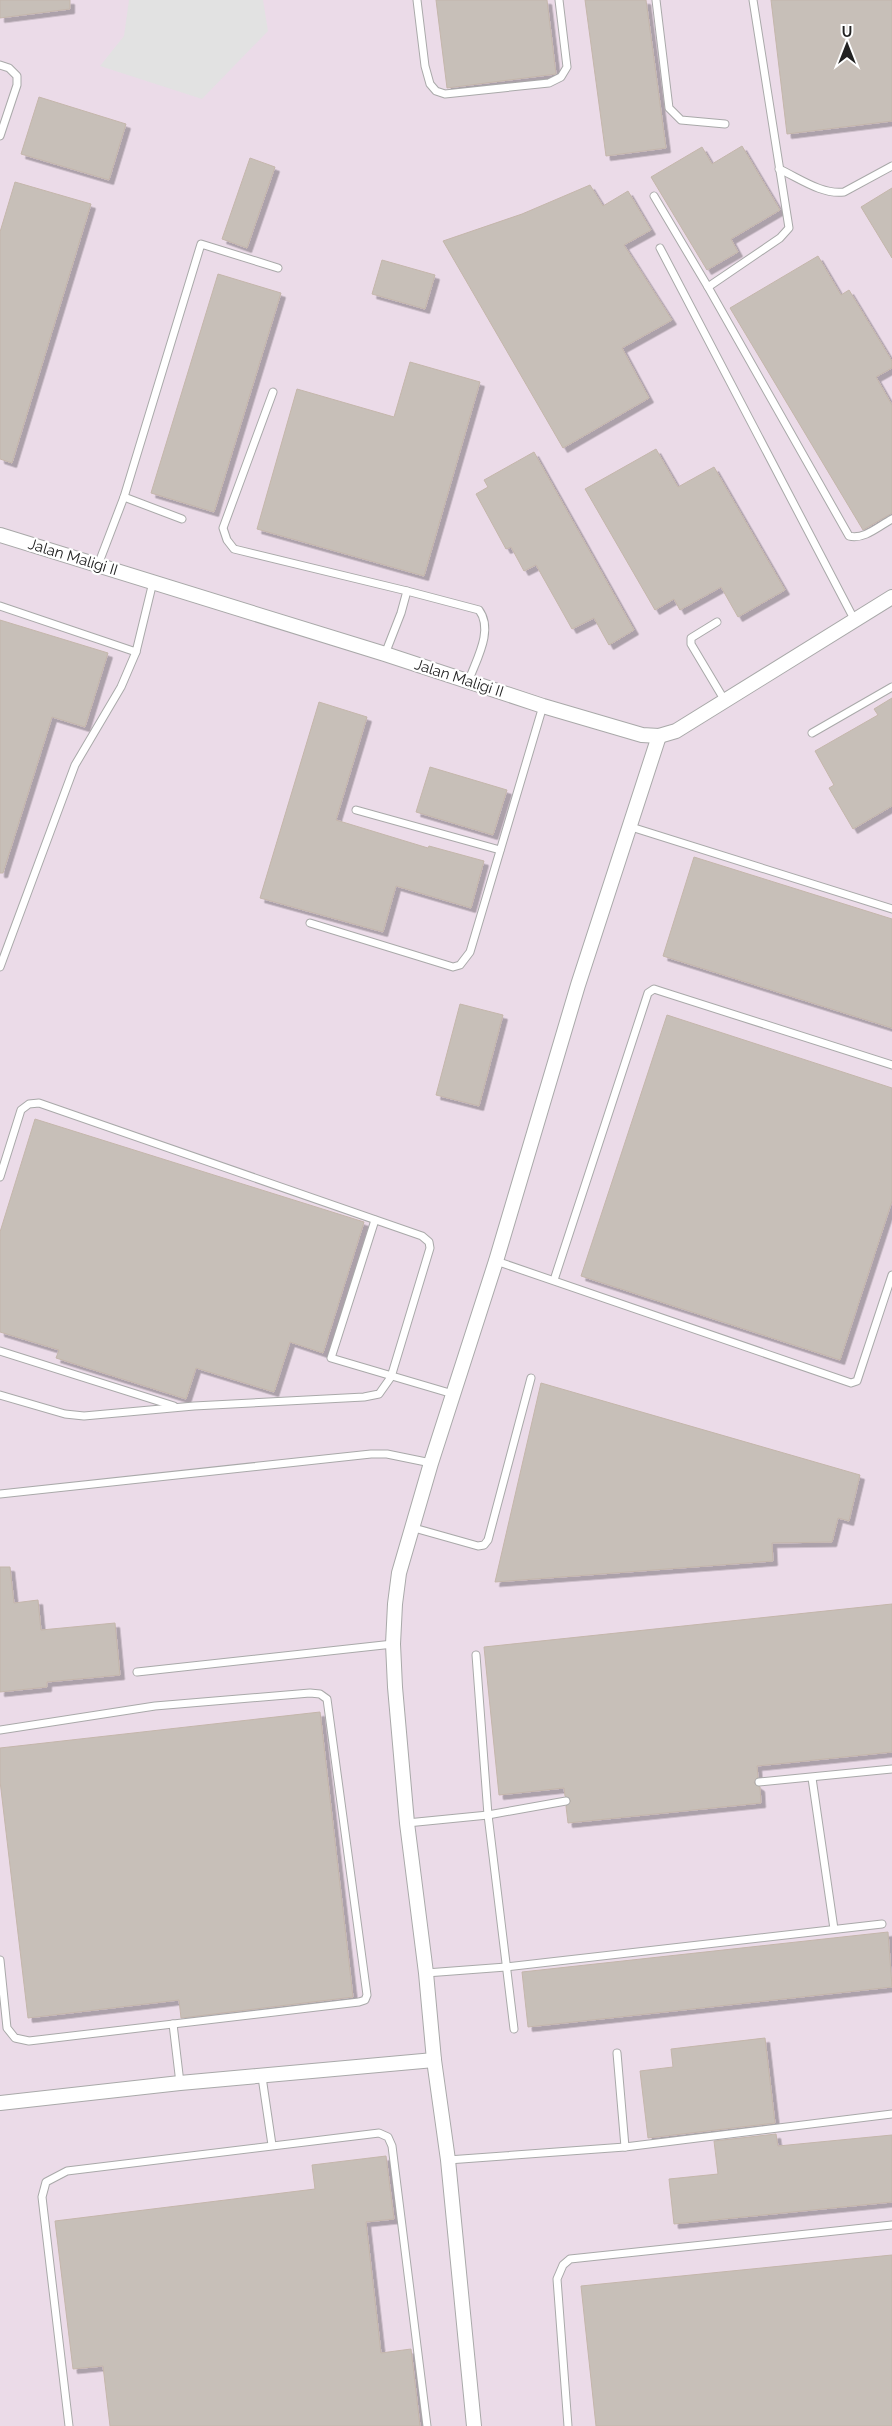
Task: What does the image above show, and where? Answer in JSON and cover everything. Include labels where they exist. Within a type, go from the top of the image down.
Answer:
[{"type":"street","name":"Jalan Maligi II","points":[[0,535],[469,680],[543,706],[642,735],[659,736],[676,731],[892,597]]},
{"type":"street","points":[[474,2426],[448,2160],[434,2060],[426,1973],[407,1823],[393,1644],[395,1604],[399,1573],[414,1528],[431,1463],[496,1261],[578,985],[628,826],[659,736]]},
{"type":"street","points":[[0,2104],[180,2083],[434,2060]]},
{"type":"lane","points":[[417,0],[426,75],[436,91],[453,94],[549,83],[561,77],[567,67],[559,0]]},
{"type":"lane","points":[[656,0],[669,108],[681,120],[725,124]]},
{"type":"lane","points":[[708,287],[780,238],[789,228],[754,0]]},
{"type":"lane","points":[[0,65],[9,68],[17,76],[17,85],[0,136]]},
{"type":"lane","points":[[779,169],[824,190],[836,193],[844,192],[892,166]]},
{"type":"lane","points":[[654,196],[708,287],[849,536],[856,538],[863,536],[892,519]]},
{"type":"lane","points":[[98,565],[124,497],[201,244],[278,268]]},
{"type":"lane","points":[[660,248],[854,619]]},
{"type":"lane","points":[[273,392],[223,528],[227,540],[234,549],[479,610],[485,618],[485,636],[469,680]]},
{"type":"lane","points":[[124,497],[182,519]]},
{"type":"lane","points":[[0,968],[75,765],[121,688],[136,652],[153,582]]},
{"type":"lane","points":[[385,654],[401,613],[407,591]]},
{"type":"lane","points":[[0,606],[136,652]]},
{"type":"lane","points":[[717,622],[690,638],[691,644],[725,701]]},
{"type":"lane","points":[[812,733],[892,687]]},
{"type":"lane","points":[[310,923],[453,967],[460,966],[470,952],[543,706]]},
{"type":"lane","points":[[356,810],[500,850]]},
{"type":"lane","points":[[628,826],[892,909]]},
{"type":"lane","points":[[554,1280],[646,997],[654,989],[892,1065]]},
{"type":"lane","points":[[0,1177],[21,1110],[29,1104],[39,1103],[422,1236],[429,1242],[430,1248],[390,1377],[379,1394],[364,1397],[177,1407],[105,1415],[65,1414],[0,1394]]},
{"type":"lane","points":[[375,1220],[331,1358],[390,1377],[453,1394]]},
{"type":"lane","points":[[496,1261],[851,1383],[857,1381],[864,1366],[892,1276]]},
{"type":"lane","points":[[0,1351],[177,1407]]},
{"type":"lane","points":[[414,1528],[478,1546],[484,1545],[488,1540],[531,1378]]},
{"type":"lane","points":[[0,1494],[371,1454],[387,1454],[431,1463]]},
{"type":"lane","points":[[137,1672],[393,1644]]},
{"type":"lane","points":[[476,1655],[488,1815],[514,2029]]},
{"type":"lane","points":[[0,1730],[155,1706],[310,1693],[320,1694],[327,1699],[367,1994],[365,2000],[29,2042],[15,2038],[7,2028],[0,1960]]},
{"type":"lane","points":[[759,1782],[892,1769]]},
{"type":"lane","points":[[812,1778],[834,1929]]},
{"type":"lane","points":[[407,1823],[488,1815],[566,1801]]},
{"type":"lane","points":[[426,1973],[506,1966],[882,1924]]},
{"type":"lane","points":[[173,2024],[180,2083]]},
{"type":"lane","points":[[617,2053],[626,2147]]},
{"type":"lane","points":[[262,2077],[272,2145]]},
{"type":"lane","points":[[448,2160],[626,2147],[892,2114]]},
{"type":"lane","points":[[68,2426],[42,2197],[46,2182],[67,2171],[379,2133],[388,2137],[392,2146],[427,2426]]},
{"type":"lane","points":[[568,2426],[558,2279],[563,2265],[570,2259],[892,2225]]},
{"type":"shaded area","points":[[0,0],[892,0],[892,2426],[0,2426]]},
{"type":"shaded area","points":[[129,0],[263,0],[268,31],[202,99],[100,66],[124,36]]},
{"type":"building","points":[[0,0],[70,0],[70,9],[0,18]]},
{"type":"building","points":[[436,0],[547,0],[556,74],[447,88]]},
{"type":"building","points":[[585,0],[646,0],[666,148],[606,156]]},
{"type":"building","points":[[771,0],[892,0],[892,121],[787,134]]},
{"type":"building","points":[[39,97],[126,124],[109,180],[21,154]]},
{"type":"building","points":[[742,146],[780,210],[731,239],[738,252],[707,270],[651,177],[702,147],[712,164]]},
{"type":"building","points":[[250,158],[275,167],[247,248],[222,239]]},
{"type":"building","points":[[15,182],[91,204],[12,463],[0,459],[0,232]]},
{"type":"building","points":[[590,185],[603,206],[628,191],[651,230],[624,245],[672,320],[622,348],[649,398],[563,448],[443,241],[522,214]]},
{"type":"building","points":[[892,188],[892,258],[861,207]]},
{"type":"building","points":[[818,256],[841,295],[849,290],[892,361],[892,368],[876,377],[892,405],[892,513],[863,530],[730,308]]},
{"type":"building","points":[[382,260],[435,275],[425,309],[372,294]]},
{"type":"building","points":[[218,274],[281,293],[214,512],[151,493]]},
{"type":"building","points":[[410,362],[480,382],[424,576],[257,529],[297,389],[394,417]]},
{"type":"building","points":[[656,449],[678,487],[714,467],[785,590],[738,617],[721,587],[680,610],[674,599],[655,610],[585,489]]},
{"type":"building","points":[[534,452],[634,630],[609,645],[594,618],[572,629],[536,565],[524,571],[511,547],[506,549],[476,494],[488,487],[484,480]]},
{"type":"building","points":[[0,620],[108,653],[85,727],[52,717],[3,873],[0,873]]},
{"type":"building","points":[[892,698],[892,806],[853,829],[829,788],[834,785],[815,751],[878,715],[874,709]]},
{"type":"building","points":[[319,702],[367,717],[336,820],[428,848],[429,846],[484,861],[471,908],[396,886],[383,932],[260,898]]},
{"type":"building","points":[[430,767],[507,790],[493,835],[416,812]]},
{"type":"building","points":[[694,857],[892,919],[892,1028],[663,956]]},
{"type":"building","points":[[460,1004],[503,1015],[479,1106],[436,1095]]},
{"type":"building","points":[[667,1015],[892,1088],[892,1201],[840,1360],[581,1276]]},
{"type":"building","points":[[35,1119],[364,1222],[323,1353],[290,1342],[274,1392],[196,1368],[186,1399],[56,1358],[59,1350],[0,1332],[0,1232]]},
{"type":"building","points":[[541,1383],[860,1475],[849,1521],[838,1518],[832,1542],[772,1543],[773,1561],[495,1582]]},
{"type":"building","points":[[0,1567],[10,1567],[14,1603],[38,1600],[41,1630],[115,1623],[120,1675],[47,1682],[47,1687],[0,1692]]},
{"type":"building","points":[[892,1604],[892,1752],[757,1766],[758,1777],[754,1783],[760,1787],[761,1803],[568,1823],[566,1806],[571,1801],[565,1796],[564,1788],[499,1795],[484,1647]]},
{"type":"building","points":[[320,1712],[353,1997],[181,2018],[179,2000],[28,2018],[0,1781],[0,1748]]},
{"type":"building","points":[[888,1932],[892,1987],[528,2027],[522,1972]]},
{"type":"building","points":[[765,2038],[775,2123],[648,2138],[640,2071],[673,2067],[671,2049]]},
{"type":"building","points":[[776,2134],[778,2146],[892,2135],[892,2202],[674,2224],[669,2179],[718,2174],[714,2141]]},
{"type":"building","points":[[386,2156],[394,2219],[366,2222],[381,2353],[411,2349],[420,2426],[110,2426],[103,2366],[73,2369],[55,2221],[315,2189],[312,2165]]},
{"type":"building","points":[[892,2255],[892,2426],[596,2426],[581,2286]]}]
